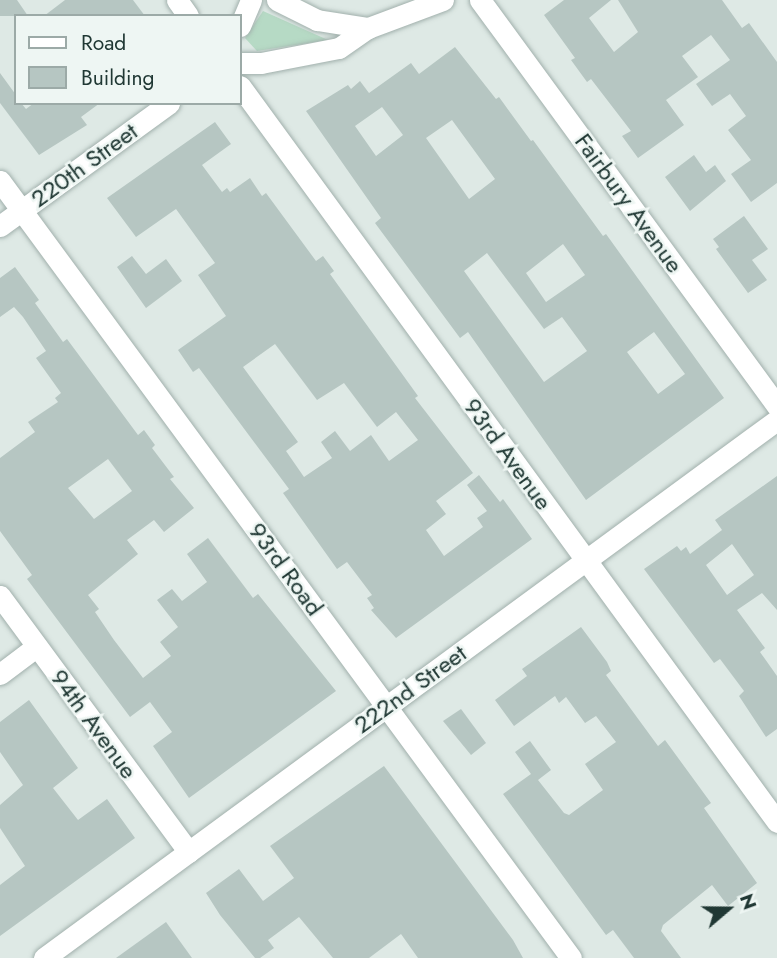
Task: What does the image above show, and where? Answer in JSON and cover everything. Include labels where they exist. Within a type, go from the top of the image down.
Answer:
[{"type":"street","points":[[242,21],[251,0]]},
{"type":"street","points":[[277,0],[317,20],[368,28]]},
{"type":"street","points":[[242,63],[318,54],[339,48],[368,28],[443,0]]},
{"type":"street","name":"Fairbury Avenue","points":[[480,0],[777,406]]},
{"type":"street","name":"93rd Avenue","points":[[242,89],[777,822]]},
{"type":"street","name":"220th Street","points":[[0,226],[166,105]]},
{"type":"street","name":"93rd Road","points":[[0,181],[571,958]]},
{"type":"street","name":"222nd Street","points":[[44,958],[777,420]]},
{"type":"street","name":"94th Avenue","points":[[0,596],[189,852]]},
{"type":"street","points":[[0,674],[37,646]]},
{"type":"green space","points":[[263,11],[328,40],[257,51],[245,38]]},
{"type":"building","points":[[0,0],[17,0],[27,14],[14,16],[0,16]]},
{"type":"building","points":[[65,0],[133,0],[144,14],[47,14]]},
{"type":"building","points":[[564,0],[611,0],[589,18],[614,52],[638,32],[618,0],[722,0],[742,28],[749,23],[777,62],[777,183],[751,202],[731,174],[751,160],[728,130],[746,116],[730,94],[712,106],[696,84],[730,60],[711,35],[682,56],[698,77],[666,100],[684,125],[638,158],[622,136],[631,131],[591,79],[587,82],[571,60],[575,58],[544,15]]},
{"type":"building","points":[[455,47],[496,99],[499,97],[531,141],[533,140],[603,236],[606,234],[724,398],[586,500],[468,332],[460,338],[375,223],[381,218],[306,111],[348,85],[351,89],[360,81],[369,93],[411,63],[419,74]],"holes":[[[382,107],[403,135],[376,156],[355,126]],[[452,120],[495,179],[469,199],[426,138]],[[563,244],[585,275],[546,302],[526,273]],[[487,253],[544,329],[562,317],[587,351],[544,382],[464,271]],[[654,332],[685,374],[658,394],[627,352]]]},
{"type":"building","points":[[0,73],[14,92],[14,105],[23,105],[26,109],[31,105],[97,105],[81,117],[87,125],[39,155],[0,103]]},
{"type":"building","points":[[215,122],[231,144],[202,165],[222,192],[227,188],[230,192],[250,178],[262,196],[266,193],[316,261],[323,256],[334,271],[330,274],[418,396],[415,398],[473,473],[436,501],[446,514],[426,530],[444,556],[483,527],[477,518],[487,511],[467,485],[479,475],[500,502],[503,499],[532,539],[396,638],[371,610],[374,608],[367,598],[372,595],[347,562],[337,569],[283,493],[289,489],[199,368],[193,372],[178,350],[226,316],[198,275],[215,263],[176,209],[136,237],[107,198]],"holes":[[[275,344],[317,400],[344,383],[377,427],[396,412],[418,440],[389,461],[371,435],[350,451],[335,431],[321,442],[332,458],[304,477],[286,451],[298,442],[243,367]]]},
{"type":"building","points":[[694,155],[706,172],[715,165],[726,181],[690,211],[665,177]]},
{"type":"building","points":[[744,216],[768,249],[752,260],[767,280],[748,293],[716,249],[719,247],[713,239]]},
{"type":"building","points":[[132,256],[146,274],[166,259],[182,281],[146,308],[117,267]]},
{"type":"building","points":[[15,267],[39,300],[35,303],[63,342],[67,339],[138,435],[144,430],[155,445],[152,448],[174,477],[170,479],[194,508],[164,532],[154,520],[127,540],[138,554],[88,595],[99,609],[95,612],[143,678],[171,656],[160,642],[178,627],[157,600],[172,589],[182,601],[207,582],[187,554],[208,538],[253,598],[258,594],[336,691],[189,798],[153,746],[172,732],[150,702],[130,717],[27,579],[32,575],[0,531],[0,458],[35,432],[28,422],[58,402],[55,398],[61,393],[36,358],[46,351],[23,317],[14,307],[0,317],[0,278]],"holes":[[[108,459],[132,491],[94,519],[68,488]]]},
{"type":"building","points":[[777,476],[777,610],[762,593],[737,610],[765,648],[760,652],[777,676],[777,729],[766,737],[739,696],[744,691],[720,659],[714,663],[644,569],[677,546],[681,551],[686,547],[690,554],[722,530],[715,520]],"holes":[[[732,544],[754,575],[727,595],[706,565]]]},
{"type":"building","points":[[581,627],[607,662],[611,671],[606,675],[658,746],[665,740],[711,803],[704,808],[757,883],[728,906],[712,885],[663,925],[661,931],[681,958],[634,958],[613,930],[606,935],[503,794],[531,774],[515,752],[530,741],[551,770],[538,780],[564,813],[569,815],[603,790],[585,764],[616,742],[596,716],[585,723],[566,697],[559,703],[555,696],[514,726],[495,700],[527,676],[522,669]]},
{"type":"building","points":[[29,700],[78,768],[53,788],[78,820],[107,799],[135,838],[0,936],[0,885],[25,866],[0,828],[0,805],[23,785],[0,752],[0,722]]},
{"type":"building","points":[[461,709],[486,743],[471,755],[443,721]]},
{"type":"building","points":[[384,766],[513,940],[523,958],[418,958],[401,934],[369,958],[333,958],[299,917],[268,940],[274,948],[260,958],[255,958],[220,915],[206,893],[239,869],[263,901],[294,878],[270,846]]},
{"type":"building","points":[[166,922],[192,958],[116,958]]}]
